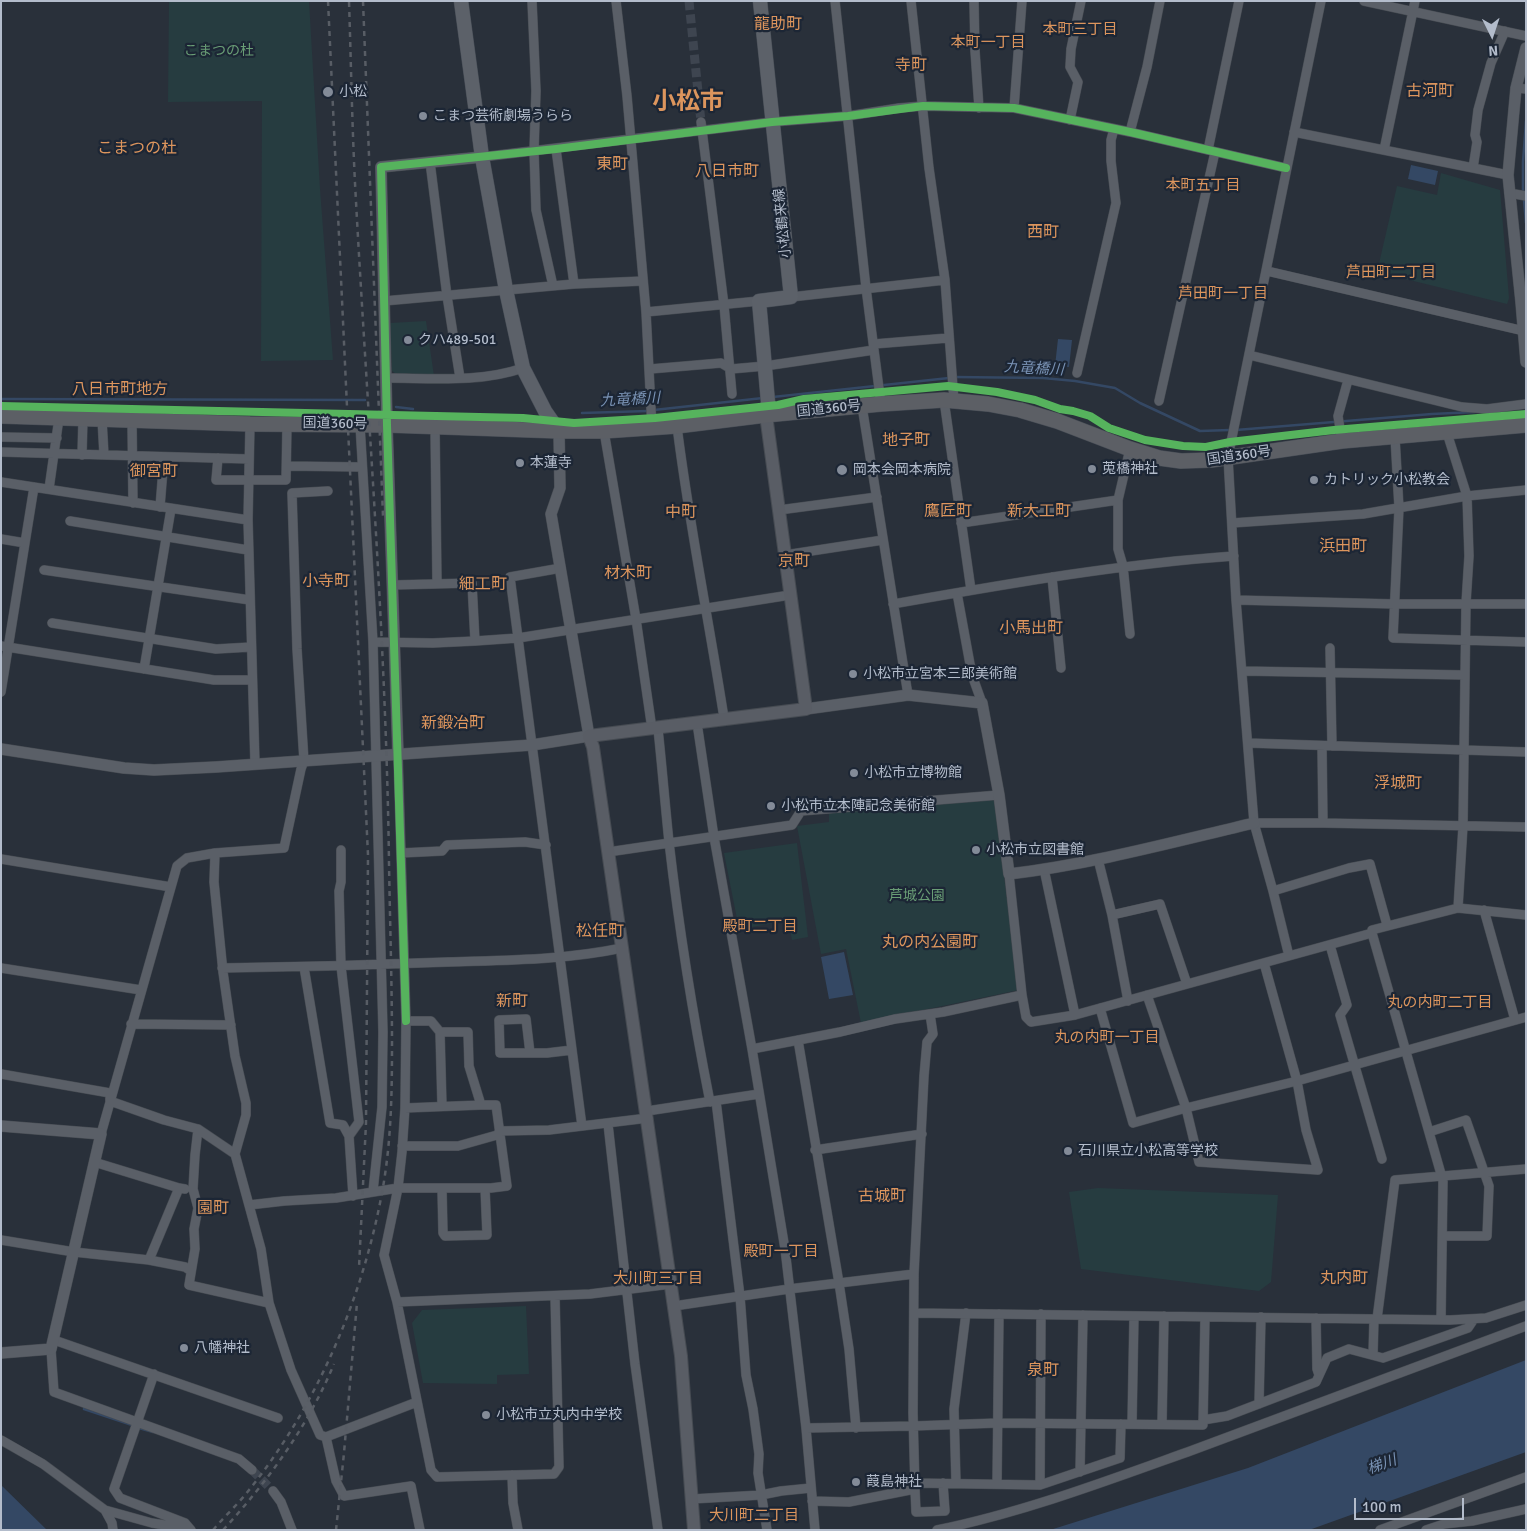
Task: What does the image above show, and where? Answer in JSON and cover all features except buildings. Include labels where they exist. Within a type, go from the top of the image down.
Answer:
[{"type":"highway","name":"国道360号","points":[[1,416],[604,432],[652,421],[677,426],[767,409],[862,406],[880,392],[1020,410],[1057,421],[1130,449],[1159,458],[1181,461],[1211,460],[1340,434],[1395,437],[1526,425]]},
{"type":"main road","points":[[461,1],[482,157],[506,290],[523,368],[545,411],[559,432]]},
{"type":"main road","name":"小松鶴来線","points":[[760,1],[791,297]]},
{"type":"main road","points":[[694,1530],[681,1356],[593,747],[589,736],[806,709],[767,409],[759,301],[791,297]]},
{"type":"street","points":[[532,1],[536,91],[534,151],[536,210],[553,286]]},
{"type":"street","points":[[616,1],[646,312],[652,421]]},
{"type":"street","points":[[835,1],[866,288],[880,392]]},
{"type":"street","points":[[911,1],[929,168],[945,280],[953,385],[949,400],[961,523],[972,590]]},
{"type":"street","points":[[974,1],[979,108]]},
{"type":"street","points":[[1014,108],[1022,1]]},
{"type":"street","points":[[1070,120],[1078,82],[1070,67],[1071,49],[1082,1]]},
{"type":"street","points":[[1130,132],[1147,67],[1160,1]]},
{"type":"street","points":[[1159,401],[1212,151],[1239,1]]},
{"type":"street","points":[[1289,956],[1254,823],[1236,600],[1228,457],[1321,1]]},
{"type":"street","points":[[1364,1],[1526,36]]},
{"type":"street","points":[[1384,150],[1415,1]]},
{"type":"street","points":[[1474,168],[1478,110],[1491,64],[1505,32]]},
{"type":"street","points":[[1526,48],[1508,175],[1524,302],[1526,362]]},
{"type":"street","points":[[555,1296],[559,1467],[554,1474],[438,1477],[431,1470],[396,1302],[384,1255],[398,1188],[402,1146],[405,1108],[406,1021],[387,425],[381,167],[556,149],[702,127],[848,116],[923,106],[1014,108],[1130,132],[1286,168]]},
{"type":"street","points":[[702,127],[724,305],[732,394]]},
{"type":"street","points":[[1077,373],[1116,203],[1111,161],[1111,140],[1114,129]]},
{"type":"street","points":[[1294,132],[1508,175]]},
{"type":"street","points":[[556,149],[574,284]]},
{"type":"street","points":[[430,162],[447,296],[460,378]]},
{"type":"street","points":[[1509,193],[1526,196]]},
{"type":"street","points":[[1267,271],[1524,331]]},
{"type":"street","points":[[791,297],[945,280]]},
{"type":"street","points":[[384,301],[574,284],[643,281]]},
{"type":"street","points":[[646,312],[759,301]]},
{"type":"street","points":[[650,369],[721,363],[731,369],[765,370],[874,347],[948,338]]},
{"type":"street","points":[[1249,355],[1462,407],[1487,409],[1526,404]]},
{"type":"street","points":[[386,378],[460,378],[506,374],[523,368]]},
{"type":"street","points":[[1340,434],[1338,416],[1348,380]]},
{"type":"street","points":[[862,406],[908,695]]},
{"type":"street","points":[[49,490],[59,418]]},
{"type":"street","points":[[82,455],[83,418]]},
{"type":"street","points":[[102,419],[104,455]]},
{"type":"street","points":[[132,420],[133,503]]},
{"type":"street","points":[[250,424],[248,550],[255,764]]},
{"type":"street","points":[[218,458],[216,480],[286,480],[287,424]]},
{"type":"street","points":[[360,425],[372,642],[381,965],[382,1107],[373,1191]]},
{"type":"street","points":[[677,426],[686,499],[707,608],[724,718]]},
{"type":"street","points":[[435,427],[437,583]]},
{"type":"street","points":[[1,749],[134,769],[162,770],[532,745],[589,736],[551,514],[560,488],[559,432]]},
{"type":"street","points":[[604,432],[655,729],[692,1006],[713,1101],[740,1296],[746,1374],[758,1446],[761,1495],[767,1530]]},
{"type":"street","points":[[1447,433],[1467,496],[1469,556],[1466,603],[1463,826],[1458,908]]},
{"type":"street","points":[[1,437],[57,438]]},
{"type":"street","points":[[1395,437],[1399,508],[1392,638],[1526,642]]},
{"type":"street","points":[[1130,449],[1118,500],[1118,549],[1123,566],[1130,634]]},
{"type":"street","points":[[1,452],[249,459]]},
{"type":"street","points":[[160,507],[164,457]]},
{"type":"street","points":[[287,466],[362,467]]},
{"type":"street","points":[[1,482],[248,520]]},
{"type":"street","points":[[1,692],[4,646],[25,543],[34,487]]},
{"type":"street","points":[[1232,523],[1340,516],[1467,496],[1526,490]]},
{"type":"street","points":[[252,1470],[239,1459],[54,1392],[52,1344],[101,1134],[177,866],[187,858],[215,853],[284,848],[304,761],[303,715],[297,649],[292,493],[328,491]]},
{"type":"street","points":[[779,510],[876,497]]},
{"type":"street","points":[[961,523],[1118,500]]},
{"type":"street","points":[[144,668],[171,509]]},
{"type":"street","points":[[70,521],[248,550]]},
{"type":"street","points":[[1,539],[25,543]]},
{"type":"street","points":[[785,555],[883,540]]},
{"type":"street","points":[[893,604],[1123,566],[1171,560],[1234,556]]},
{"type":"street","points":[[561,568],[510,577],[582,1126]]},
{"type":"street","points":[[44,570],[250,600]]},
{"type":"street","points":[[1052,577],[1061,668]]},
{"type":"street","points":[[393,584],[472,583],[474,641]]},
{"type":"street","points":[[957,593],[972,675],[982,703],[999,795],[1022,995],[1026,1017],[1031,1022],[1075,1015],[1128,1001],[1372,933],[1372,930],[1387,925],[1458,908],[1526,915]]},
{"type":"street","points":[[372,642],[474,641],[518,638],[790,595]]},
{"type":"street","points":[[1236,600],[1394,604],[1526,604]]},
{"type":"street","points":[[52,623],[148,640],[216,649],[251,647]]},
{"type":"street","points":[[4,646],[214,680],[252,680]]},
{"type":"street","points":[[1330,648],[1332,746]]},
{"type":"street","points":[[1243,671],[1465,675]]},
{"type":"street","points":[[806,709],[908,695],[982,703]]},
{"type":"street","points":[[697,723],[714,838],[778,1204],[806,1428],[815,1530]]},
{"type":"street","points":[[1248,744],[1526,752]]},
{"type":"street","points":[[1322,746],[1323,822]]},
{"type":"street","points":[[608,852],[714,838],[792,825],[801,811],[999,795]]},
{"type":"street","points":[[1009,874],[1098,860],[1254,823],[1323,822],[1526,827]]},
{"type":"street","points":[[401,853],[442,851],[447,845],[525,842],[546,845]]},
{"type":"street","points":[[342,850],[339,891],[341,966],[359,1122],[349,1136]]},
{"type":"street","points":[[215,853],[214,882],[222,968],[246,1103],[246,1115],[235,1154],[261,1249],[269,1303],[291,1370],[320,1435],[326,1437],[417,1402]]},
{"type":"street","points":[[1,859],[171,887]]},
{"type":"street","points":[[1098,860],[1112,915],[1128,1001]]},
{"type":"street","points":[[1273,891],[1322,878],[1349,868],[1370,864],[1387,925]]},
{"type":"street","points":[[1044,869],[1075,1015]]},
{"type":"street","points":[[1112,915],[1160,904],[1187,984]]},
{"type":"street","points":[[1484,910],[1515,1020]]},
{"type":"street","points":[[1372,933],[1443,1181],[1441,1320]]},
{"type":"street","points":[[1330,945],[1348,1005],[1340,1015],[1382,1160]]},
{"type":"street","points":[[222,968],[535,960],[599,953],[622,948]]},
{"type":"street","points":[[1147,995],[1186,1108],[1199,1162],[1318,1170],[1306,1130],[1297,1081],[1264,963]]},
{"type":"street","points":[[304,967],[330,1123],[343,1125],[349,1136],[353,1196]]},
{"type":"street","points":[[1,968],[141,990]]},
{"type":"street","points":[[752,1049],[1022,995]]},
{"type":"street","points":[[1100,1008],[1133,1124],[1186,1108],[1297,1081],[1526,1017]]},
{"type":"street","points":[[930,1014],[933,1034],[927,1042],[914,1274],[913,1426],[916,1512],[945,1511],[943,1483]]},
{"type":"street","points":[[530,1053],[526,1019],[499,1020],[500,1053],[530,1053],[547,1053],[572,1050]]},
{"type":"street","points":[[406,1021],[431,1021],[440,1032],[442,1106]]},
{"type":"street","points":[[131,1024],[231,1025]]},
{"type":"street","points":[[440,1032],[468,1032],[470,1066],[481,1105]]},
{"type":"street","points":[[798,1040],[849,1349],[856,1428]]},
{"type":"street","points":[[1,1074],[110,1093],[110,1101]]},
{"type":"street","points":[[402,1146],[458,1146],[497,1135],[500,1131],[549,1130],[608,1124],[713,1101],[759,1094]]},
{"type":"street","points":[[110,1101],[164,1120],[198,1129],[235,1154]]},
{"type":"street","points":[[250,1205],[284,1200],[353,1196],[398,1188],[485,1188],[507,1186],[496,1105],[405,1108]]},
{"type":"street","points":[[1430,1132],[1466,1120],[1488,1186],[1487,1236],[1443,1236]]},
{"type":"street","points":[[608,1124],[635,1364],[658,1530]]},
{"type":"street","points":[[1,1126],[101,1134]]},
{"type":"street","points":[[198,1129],[194,1155],[193,1189],[198,1208],[194,1228],[195,1250],[189,1285],[269,1303]]},
{"type":"street","points":[[815,1150],[922,1134]]},
{"type":"street","points":[[94,1162],[179,1188],[193,1189]]},
{"type":"street","points":[[1373,1355],[1376,1319],[1395,1180],[1526,1169]]},
{"type":"street","points":[[149,1260],[179,1188]]},
{"type":"street","points":[[442,1188],[443,1232],[445,1236],[487,1235],[485,1188]]},
{"type":"street","points":[[1,1240],[74,1252],[149,1260],[185,1267],[191,1271]]},
{"type":"street","points":[[674,1306],[790,1289],[914,1274]]},
{"type":"street","points":[[396,1302],[555,1296],[628,1290],[671,1284]]},
{"type":"street","points":[[914,1312],[1441,1320],[1486,1318],[1526,1305]]},
{"type":"street","points":[[956,1483],[954,1425],[966,1313]]},
{"type":"street","points":[[997,1484],[999,1314]]},
{"type":"street","points":[[1040,1485],[1041,1314]]},
{"type":"street","points":[[1080,1472],[1083,1315]]},
{"type":"street","points":[[1132,1424],[1134,1316]]},
{"type":"street","points":[[1162,1424],[1164,1316]]},
{"type":"street","points":[[806,1428],[998,1423],[1203,1425],[1205,1316]]},
{"type":"street","points":[[1259,1404],[1261,1317]]},
{"type":"street","points":[[1316,1318],[1317,1369],[1319,1375]]},
{"type":"street","points":[[1203,1420],[1227,1416],[1316,1382],[1328,1358],[1350,1349],[1383,1358],[1468,1328],[1474,1319]]},
{"type":"street","points":[[938,1530],[969,1524],[1018,1510],[1099,1484],[1526,1326]]},
{"type":"street","points":[[1,1353],[52,1344],[154,1374],[278,1418]]},
{"type":"street","points":[[154,1374],[114,1489],[120,1498],[185,1523],[190,1529]]},
{"type":"street","points":[[812,1501],[849,1502],[915,1486],[943,1483],[1040,1485],[1120,1458],[1121,1424]]},
{"type":"street","points":[[326,1437],[336,1481],[344,1496],[412,1486],[420,1530]]},
{"type":"street","points":[[1,1440],[43,1464],[105,1510],[152,1523],[190,1529]]},
{"type":"street","points":[[512,1476],[512,1503],[518,1530]]},
{"type":"street","points":[[1380,1530],[1526,1477]]},
{"type":"street","points":[[692,1499],[761,1495],[811,1488]]},
{"type":"street","points":[[273,1491],[281,1502],[292,1530]]},
{"type":"street","points":[[1426,1530],[1444,1524],[1473,1525],[1526,1509]]},
{"type":"street","points":[[105,1510],[112,1523],[113,1530]]},
{"type":"green space","name":"こまつの杜","points":[[169,1],[309,1],[320,189],[333,360],[261,361],[262,101],[168,102]]},
{"type":"green space","points":[[1441,173],[1500,190],[1509,298],[1507,304],[1377,272],[1397,186],[1437,195]]},
{"type":"green space","points":[[426,321],[434,376],[396,374],[392,371],[390,323]]},
{"type":"green space","name":"芦城公園","points":[[994,800],[1019,990],[861,1023],[846,949],[821,954],[797,826],[829,822],[829,812]]},
{"type":"green space","points":[[797,843],[808,937],[792,940],[788,921],[739,929],[724,853]]},
{"type":"green space","points":[[1098,1188],[1278,1195],[1271,1282],[1259,1291],[1081,1269],[1069,1192]]},
{"type":"green space","points":[[526,1306],[529,1374],[497,1375],[497,1384],[423,1383],[412,1323],[422,1310]]},
{"type":"water","points":[[1411,165],[1438,171],[1435,185],[1408,179]]},
{"type":"water","points":[[1058,339],[1072,340],[1069,367],[1055,366]]},
{"type":"water","points":[[844,952],[853,995],[829,999],[821,957]]},
{"type":"water","name":"梯川","points":[[1526,1360],[1526,1452],[1309,1530],[1050,1530],[1248,1468]]},
{"type":"water","points":[[1,1485],[47,1530],[1,1530]]},
{"type":"waterway","points":[[1523,191],[1526,121]]},
{"type":"waterway","points":[[1524,200],[1526,223]]},
{"type":"waterway","name":"九竜橋川","points":[[954,377],[1043,378],[1115,388],[1140,403],[1200,431],[1230,430]]},
{"type":"waterway","name":"九竜橋川","points":[[773,397],[949,378]]},
{"type":"waterway","name":"九竜橋川","points":[[654,410],[763,398]]},
{"type":"waterway","points":[[2,399],[365,400]]},
{"type":"waterway","points":[[396,407],[413,409]]},
{"type":"waterway","name":"九竜橋川","points":[[582,413],[648,411]]},
{"type":"waterway","name":"九竜橋川","points":[[1236,430],[1475,412]]},
{"type":"waterway","points":[[84,1409],[132,1425]]},
{"type":"waterway","points":[[139,1428],[153,1432]]},
{"type":"tunnel","points":[[689,1],[701,122]]},
{"type":"tunnel","points":[[252,1470],[273,1491]]},
{"type":"railway","points":[[328,1],[368,855],[366,1123],[359,1268]]},
{"type":"railway","points":[[213,1530],[245,1495],[292,1429],[330,1357],[360,1281],[371,1242],[384,1183],[389,1144],[392,1085],[392,1022],[387,778],[380,608],[355,183],[349,1]]},
{"type":"railway","points":[[363,1],[383,516]]},
{"type":"railway","points":[[336,1530],[357,1303]]},
{"type":"railway","points":[[223,1530],[256,1492],[286,1452],[300,1431],[334,1364]]},
{"type":"cycle path","points":[[406,1021],[387,425],[381,167],[556,149],[772,122],[848,116],[923,106],[1014,108],[1130,132],[1286,168]]},
{"type":"cycle path","points":[[1,406],[523,418],[574,423],[655,418],[778,405],[804,399],[948,386],[997,392],[1035,400],[1060,409],[1090,416],[1109,428],[1145,440],[1183,446],[1206,447],[1230,442],[1334,430],[1526,414]]},
{"type":"place","name":"小松","points":[[328,92]]},
{"type":"place","name":"こまつ芸術劇場うらら","points":[[423,116]]},
{"type":"place","name":"クハ489-501","points":[[408,340]]},
{"type":"place","name":"本蓮寺","points":[[520,463]]},
{"type":"place","name":"莵橋神社","points":[[1092,469]]},
{"type":"place","name":"岡本会岡本病院","points":[[842,470]]},
{"type":"place","name":"カトリック小松教会","points":[[1314,480]]},
{"type":"place","name":"小松市立宮本三郎美術館","points":[[853,674]]},
{"type":"place","name":"小松市立博物館","points":[[854,773]]},
{"type":"place","name":"小松市立本陣記念美術館","points":[[771,806]]},
{"type":"place","name":"小松市立図書館","points":[[976,850]]},
{"type":"place","name":"石川県立小松高等学校","points":[[1068,1151]]},
{"type":"place","name":"八幡神社","points":[[184,1348]]},
{"type":"place","name":"小松市立丸内中学校","points":[[486,1415]]},
{"type":"place","name":"葭島神社","points":[[856,1482]]},
{"type":"district","name":"龍助町","points":[[778,25]]},
{"type":"district","name":"本町三丁目","points":[[1080,30]]},
{"type":"district","name":"本町一丁目","points":[[988,43]]},
{"type":"district","name":"寺町","points":[[911,66]]},
{"type":"district","name":"古河町","points":[[1430,92]]},
{"type":"district","name":"小松市","points":[[688,103]]},
{"type":"district","name":"こまつの杜","points":[[137,149]]},
{"type":"district","name":"東町","points":[[612,165]]},
{"type":"district","name":"八日市町","points":[[727,172]]},
{"type":"district","name":"本町五丁目","points":[[1203,186]]},
{"type":"district","name":"西町","points":[[1043,233]]},
{"type":"district","name":"芦田町二丁目","points":[[1391,273]]},
{"type":"district","name":"芦田町一丁目","points":[[1223,294]]},
{"type":"district","name":"八日市町地方","points":[[120,390]]},
{"type":"district","name":"地子町","points":[[906,441]]},
{"type":"district","name":"御宮町","points":[[154,472]]},
{"type":"district","name":"鷹匠町","points":[[948,512]]},
{"type":"district","name":"新大工町","points":[[1039,512]]},
{"type":"district","name":"中町","points":[[681,513]]},
{"type":"district","name":"浜田町","points":[[1343,547]]},
{"type":"district","name":"京町","points":[[794,562]]},
{"type":"district","name":"材木町","points":[[628,574]]},
{"type":"district","name":"小寺町","points":[[326,582]]},
{"type":"district","name":"細工町","points":[[483,585]]},
{"type":"district","name":"小馬出町","points":[[1031,629]]},
{"type":"district","name":"新鍛冶町","points":[[453,724]]},
{"type":"district","name":"浮城町","points":[[1398,784]]},
{"type":"district","name":"殿町二丁目","points":[[760,927]]},
{"type":"district","name":"松任町","points":[[600,932]]},
{"type":"district","name":"丸の内公園町","points":[[930,943]]},
{"type":"district","name":"新町","points":[[512,1002]]},
{"type":"district","name":"丸の内町二丁目","points":[[1440,1003]]},
{"type":"district","name":"丸の内町一丁目","points":[[1107,1038]]},
{"type":"district","name":"古城町","points":[[882,1197]]},
{"type":"district","name":"園町","points":[[213,1209]]},
{"type":"district","name":"殿町一丁目","points":[[781,1252]]},
{"type":"district","name":"大川町三丁目","points":[[658,1279]]},
{"type":"district","name":"丸内町","points":[[1344,1279]]},
{"type":"district","name":"泉町","points":[[1043,1371]]},
{"type":"district","name":"大川町二丁目","points":[[754,1516]]}]
